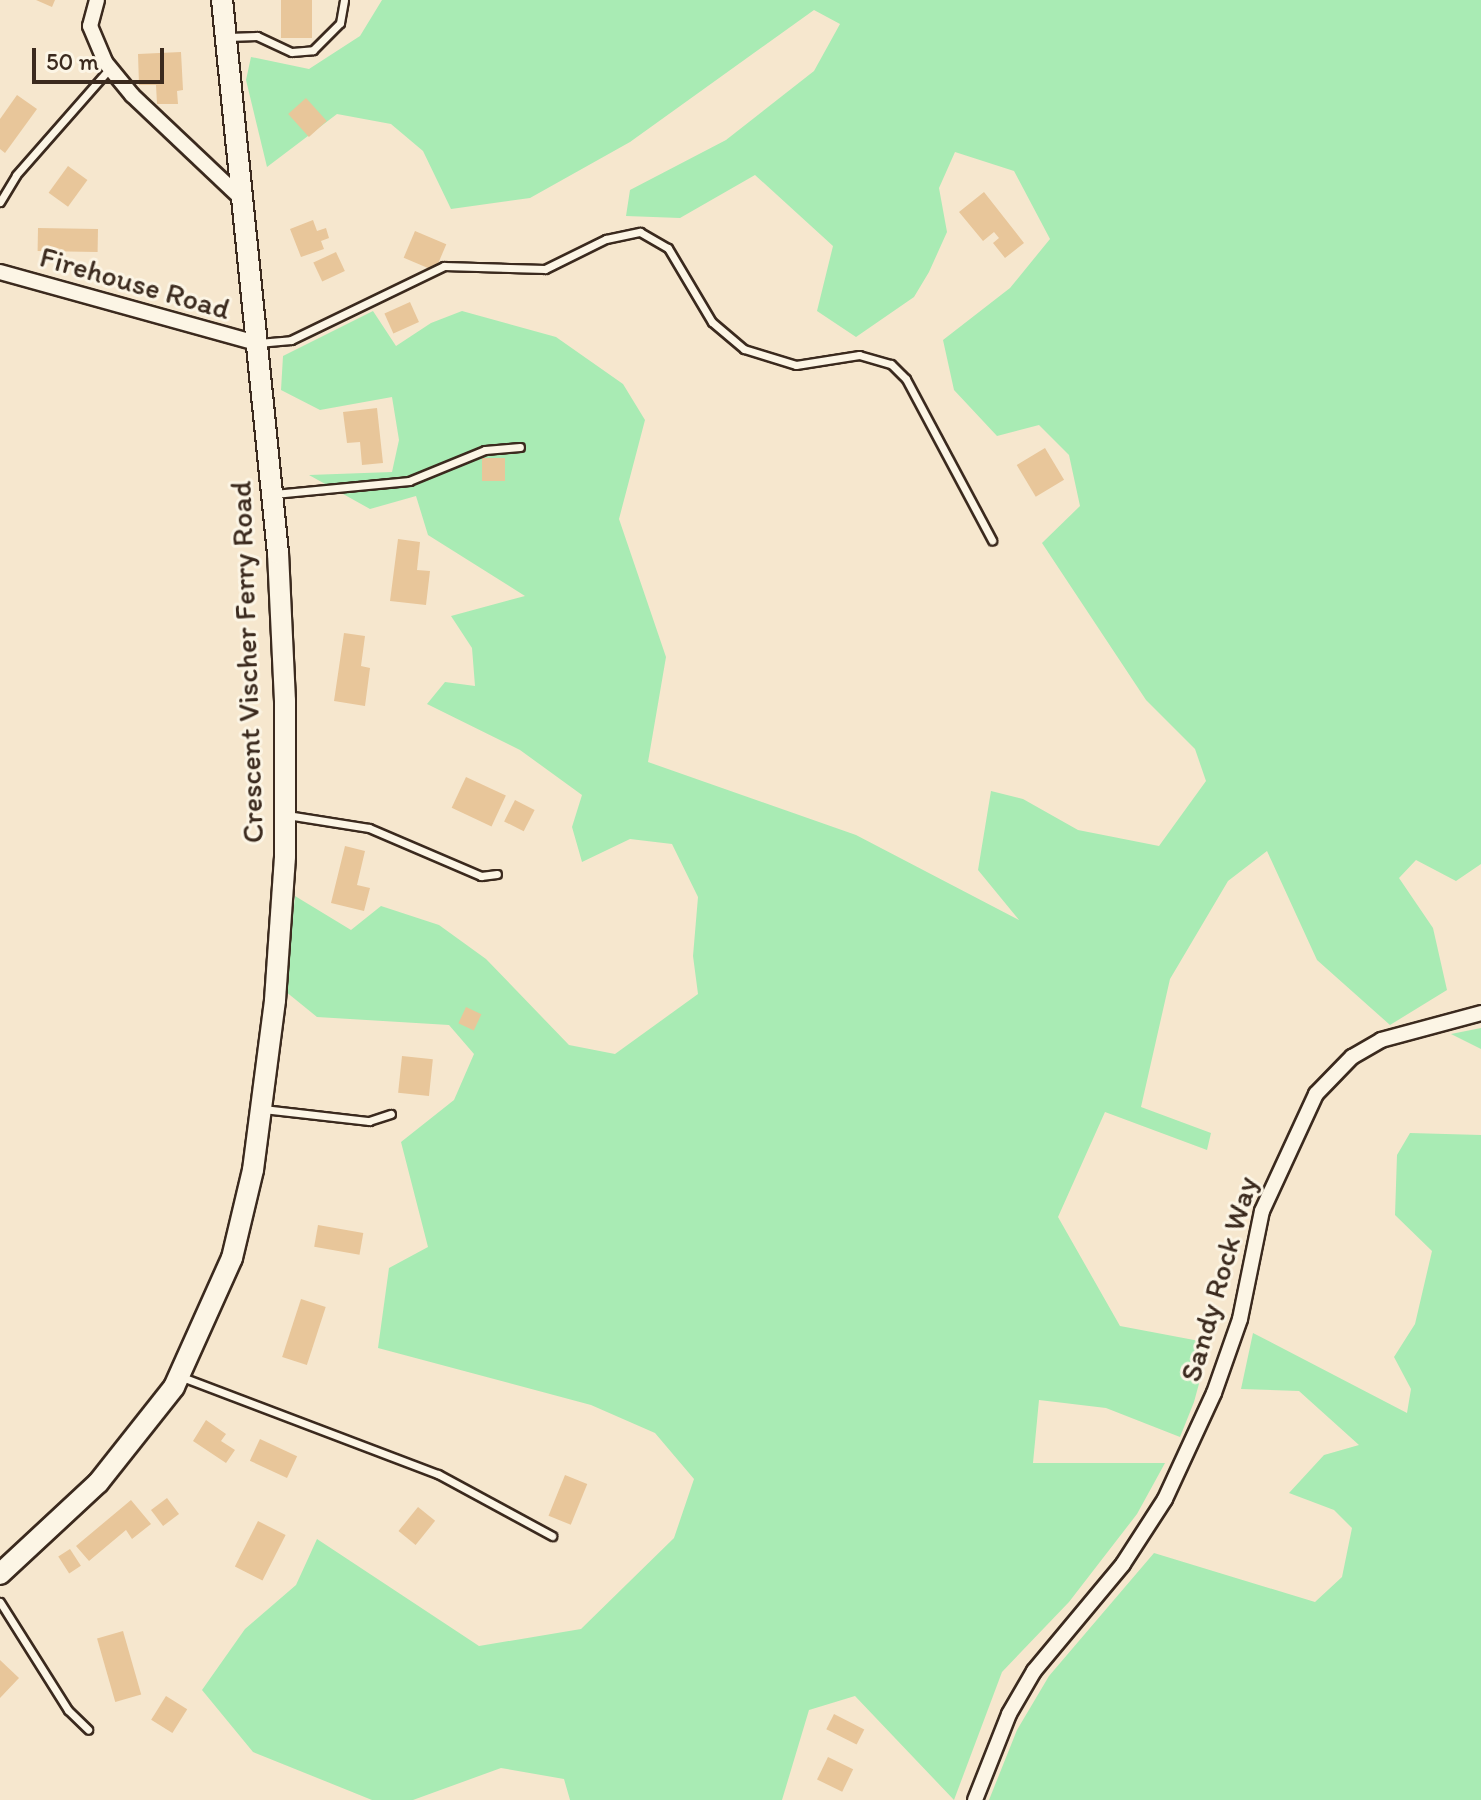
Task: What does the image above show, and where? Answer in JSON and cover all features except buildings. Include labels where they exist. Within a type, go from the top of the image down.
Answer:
[{"type":"main road","name":"Crescent Vischer Ferry Road","points":[[0,1574],[98,1483],[156,1414],[180,1376],[232,1258],[261,1109],[275,1000],[285,815],[285,686],[272,494],[222,0]]},
{"type":"street","points":[[97,0],[90,26],[110,68],[243,200]]},
{"type":"street","name":"Firehouse Road","points":[[0,272],[256,343]]},
{"type":"street","name":"Sandy Rock Way","points":[[975,1800],[1009,1714],[1034,1671],[1123,1564],[1165,1499],[1214,1393],[1240,1319],[1262,1211],[1316,1094],[1352,1057],[1381,1040],[1481,1013]]},
{"type":"lane","points":[[226,38],[257,36],[292,52],[313,50],[340,23],[344,0]]},
{"type":"lane","points":[[0,202],[16,175],[110,68]]},
{"type":"lane","points":[[256,343],[291,340],[444,266],[545,269],[606,239],[640,232],[668,248],[712,322],[744,349],[796,365],[859,355],[891,364],[906,379],[992,540]]},
{"type":"lane","points":[[272,494],[409,481],[485,450],[520,447]]},
{"type":"lane","points":[[285,815],[369,828],[481,876],[497,874]]},
{"type":"lane","points":[[261,1109],[369,1121],[391,1114]]},
{"type":"lane","points":[[180,1376],[438,1474],[552,1536]]},
{"type":"lane","points":[[0,1602],[68,1710],[88,1729]]},
{"type":"green space","points":[[382,0],[1481,0],[1481,864],[1456,881],[1416,860],[1399,878],[1433,928],[1447,990],[1390,1025],[1317,960],[1267,851],[1228,881],[1170,979],[1141,1107],[1211,1133],[1207,1150],[1105,1112],[1058,1217],[1120,1326],[1210,1343],[1194,1402],[1180,1437],[1106,1408],[1039,1400],[1033,1463],[1165,1463],[1137,1514],[1069,1602],[1002,1672],[954,1800],[855,1696],[809,1710],[782,1800],[570,1800],[564,1779],[501,1768],[413,1800],[372,1800],[253,1752],[202,1690],[245,1629],[296,1585],[317,1539],[479,1646],[581,1629],[674,1538],[694,1479],[655,1433],[591,1405],[378,1348],[389,1268],[428,1247],[401,1142],[454,1100],[474,1054],[449,1025],[317,1017],[285,991],[295,896],[351,930],[381,906],[439,925],[486,959],[569,1045],[615,1054],[698,994],[693,956],[698,897],[672,844],[630,839],[582,862],[572,827],[582,795],[520,750],[427,704],[445,682],[475,686],[472,648],[451,616],[525,596],[428,535],[416,496],[370,509],[309,475],[392,472],[399,440],[392,397],[320,410],[281,390],[283,356],[373,311],[396,346],[431,323],[462,311],[556,337],[623,384],[645,420],[619,519],[666,657],[648,762],[856,835],[1019,920],[978,870],[991,791],[1023,799],[1078,830],[1159,846],[1206,781],[1195,749],[1146,700],[1042,543],[1080,506],[1069,455],[1039,425],[997,436],[954,390],[943,340],[1010,288],[1050,239],[1014,171],[955,152],[939,188],[947,232],[929,272],[914,297],[856,337],[817,311],[833,246],[755,175],[680,218],[626,216],[630,190],[726,140],[814,71],[840,24],[814,10],[630,142],[530,198],[451,209],[423,151],[391,124],[337,114],[267,167],[246,80],[251,57],[309,69],[360,36]]},
{"type":"green space","points":[[1481,1028],[1481,1049],[1451,1034]]},
{"type":"green space","points":[[1410,1133],[1481,1135],[1481,1800],[989,1800],[1017,1730],[1049,1676],[1154,1553],[1315,1602],[1342,1577],[1352,1528],[1334,1510],[1289,1493],[1324,1455],[1359,1445],[1299,1391],[1241,1389],[1253,1333],[1407,1413],[1411,1389],[1394,1357],[1415,1324],[1432,1251],[1395,1215],[1397,1155]]}]
